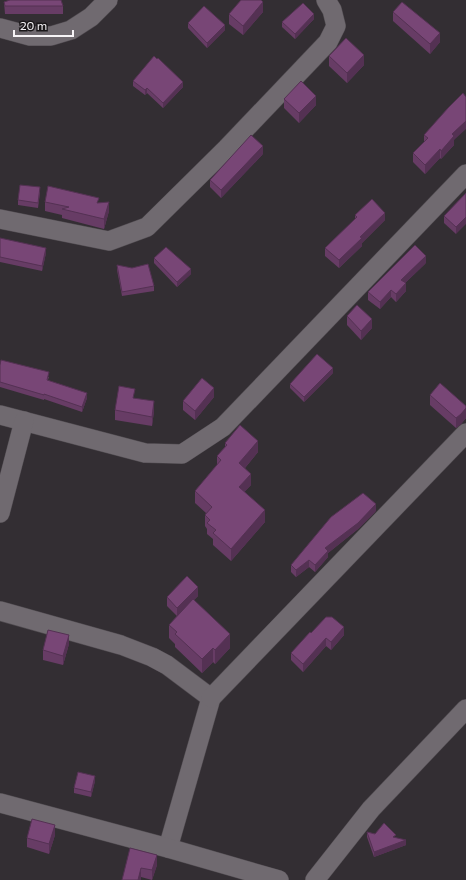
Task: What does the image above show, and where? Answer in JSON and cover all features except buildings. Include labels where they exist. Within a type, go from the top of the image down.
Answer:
[{"type":"street","points":[[0,28],[30,36],[52,36],[71,30],[91,17],[108,0]]},
{"type":"street","points":[[0,219],[110,241],[147,227],[227,148],[328,42],[336,26],[332,10],[326,0]]},
{"type":"street","points":[[0,415],[145,453],[182,454],[223,426],[466,174]]},
{"type":"street","points":[[0,513],[24,421]]},
{"type":"street","points":[[168,848],[211,698],[466,433]]},
{"type":"street","points":[[0,611],[121,645],[152,657],[168,665],[211,698]]},
{"type":"street","points":[[315,880],[371,809],[466,709]]},
{"type":"street","points":[[0,803],[168,848],[279,880]]}]
